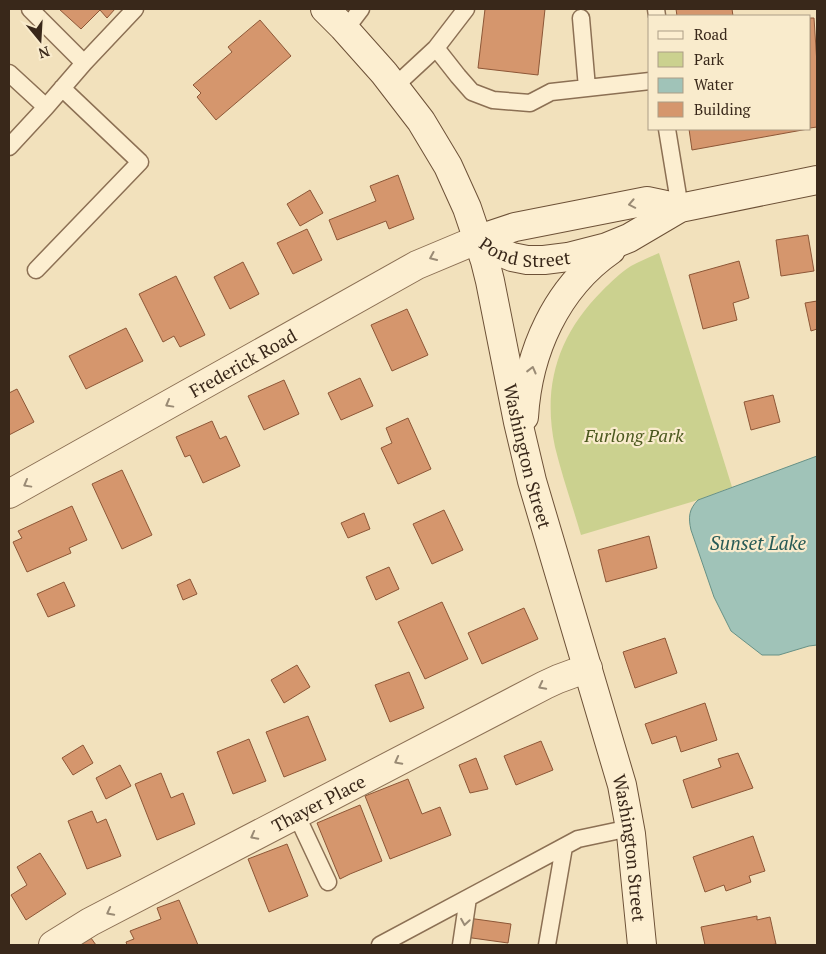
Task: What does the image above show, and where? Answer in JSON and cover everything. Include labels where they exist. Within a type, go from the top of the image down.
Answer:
[{"type":"main road","name":"Washington Street","points":[[325,9],[353,19],[395,86],[421,121],[448,166],[464,200],[486,260],[532,481],[622,786],[630,828],[642,945]]},
{"type":"main road","name":"Pond Street","points":[[478,239],[495,250],[512,257],[527,260],[568,257],[590,252],[629,238],[680,208],[817,180]]},
{"type":"main road","name":"Pond Street","points":[[478,239],[515,227],[647,201],[680,208]]},
{"type":"main road","points":[[525,453],[523,428],[528,383],[541,338],[549,320],[574,283],[603,256],[629,238]]},
{"type":"main road","name":"Frederick Road","points":[[9,494],[417,265],[478,239]]},
{"type":"main road","name":"Thayer Place","points":[[53,945],[90,922],[545,685],[588,668]]},
{"type":"lane","points":[[30,9],[84,63]]},
{"type":"lane","points":[[9,147],[135,9]]},
{"type":"lane","points":[[395,86],[436,48],[466,9]]},
{"type":"lane","points":[[581,18],[587,88]]},
{"type":"lane","points":[[436,48],[472,92],[493,100],[530,103],[551,92],[648,81]]},
{"type":"lane","points":[[9,73],[46,107]]},
{"type":"lane","points":[[36,270],[140,162],[62,88]]},
{"type":"lane","points":[[668,130],[680,208]]},
{"type":"lane","points":[[296,814],[328,882]]},
{"type":"lane","points":[[380,945],[578,840],[630,828]]},
{"type":"lane","points":[[547,945],[564,847]]},
{"type":"lane","points":[[461,945],[468,898]]},
{"type":"green space","name":"Furlong Park","points":[[659,253],[732,487],[698,500],[581,535],[555,447],[551,425],[553,382],[557,363],[574,325],[602,291],[627,268]]},
{"type":"water","name":"Sunset Lake","points":[[817,456],[817,645],[779,655],[762,655],[731,631],[714,597],[691,530],[690,514],[698,500]]},
{"type":"building","points":[[59,9],[115,9],[107,18],[100,10],[81,29]]},
{"type":"building","points":[[485,9],[545,9],[538,75],[478,68]]},
{"type":"building","points":[[676,9],[732,9],[733,15],[677,15]]},
{"type":"building","points":[[811,18],[814,18],[817,64],[817,127],[811,128]]},
{"type":"building","points":[[260,20],[291,56],[216,120],[197,97],[201,93],[193,85],[232,52],[228,47]]},
{"type":"building","points":[[689,130],[802,130],[692,150]]},
{"type":"building","points":[[398,175],[414,219],[389,229],[386,221],[337,240],[329,220],[376,201],[370,186]]},
{"type":"building","points":[[310,190],[323,213],[300,226],[287,204]]},
{"type":"building","points":[[307,229],[322,260],[293,274],[277,243]]},
{"type":"building","points":[[808,235],[814,271],[781,276],[776,240]]},
{"type":"building","points":[[739,261],[749,298],[733,303],[737,320],[703,329],[689,275]]},
{"type":"building","points":[[243,262],[259,294],[230,309],[214,277]]},
{"type":"building","points":[[176,276],[205,335],[180,347],[174,336],[163,342],[139,294]]},
{"type":"building","points":[[817,301],[817,329],[811,331],[805,303]]},
{"type":"building","points":[[407,309],[428,355],[392,371],[371,325]]},
{"type":"building","points":[[126,328],[143,361],[86,389],[69,356]]},
{"type":"building","points":[[360,378],[373,406],[341,420],[328,393]]},
{"type":"building","points":[[284,380],[299,414],[264,430],[248,396]]},
{"type":"building","points":[[17,389],[34,422],[9,435],[9,393]]},
{"type":"building","points":[[773,395],[780,422],[751,430],[744,402]]},
{"type":"building","points":[[408,418],[431,469],[398,484],[381,448],[392,443],[386,428]]},
{"type":"building","points":[[212,421],[220,439],[226,436],[240,466],[203,483],[190,455],[185,457],[176,437]]},
{"type":"building","points":[[122,470],[152,535],[122,549],[92,484]]},
{"type":"building","points":[[72,506],[87,540],[69,548],[71,553],[27,572],[13,542],[22,538],[18,531]]},
{"type":"building","points":[[444,510],[463,550],[432,564],[413,524]]},
{"type":"building","points":[[364,513],[370,529],[348,538],[341,523]]},
{"type":"building","points":[[649,536],[657,568],[606,582],[598,550]]},
{"type":"building","points":[[389,567],[399,589],[376,600],[366,577]]},
{"type":"building","points":[[190,579],[197,594],[183,600],[177,585]]},
{"type":"building","points":[[64,582],[75,606],[48,617],[37,594]]},
{"type":"building","points":[[442,602],[468,659],[425,679],[398,622]]},
{"type":"building","points":[[524,608],[538,639],[482,664],[468,633]]},
{"type":"building","points":[[665,638],[677,673],[635,688],[623,652]]},
{"type":"building","points":[[297,665],[310,687],[284,703],[271,680]]},
{"type":"building","points":[[409,672],[424,708],[390,722],[375,685]]},
{"type":"building","points":[[705,703],[717,740],[681,752],[676,736],[652,744],[645,724]]},
{"type":"building","points":[[308,716],[326,760],[284,777],[266,732]]},
{"type":"building","points":[[249,739],[266,781],[233,794],[217,752]]},
{"type":"building","points":[[541,741],[553,770],[516,785],[504,756]]},
{"type":"building","points":[[83,745],[93,763],[73,775],[62,758]]},
{"type":"building","points":[[738,753],[753,788],[692,808],[683,780],[721,767],[718,759]]},
{"type":"building","points":[[476,758],[488,789],[470,793],[459,765]]},
{"type":"building","points":[[120,765],[131,786],[106,799],[96,778]]},
{"type":"building","points":[[161,773],[171,798],[183,793],[195,824],[157,840],[135,784]]},
{"type":"building","points":[[408,779],[422,814],[440,807],[451,835],[390,859],[365,796]]},
{"type":"building","points":[[360,805],[382,861],[340,879],[317,823]]},
{"type":"building","points":[[92,811],[97,823],[106,819],[121,856],[87,869],[68,821]]},
{"type":"building","points":[[753,836],[765,871],[749,876],[751,882],[726,891],[724,885],[705,892],[693,857]]},
{"type":"building","points":[[287,844],[308,896],[269,912],[248,859]]},
{"type":"building","points":[[40,853],[66,894],[26,920],[11,895],[27,885],[17,867]]},
{"type":"building","points":[[179,900],[198,945],[127,945],[126,942],[134,939],[130,931],[161,919],[157,908]]},
{"type":"building","points":[[757,916],[757,920],[770,917],[776,944],[705,945],[701,927]]},
{"type":"building","points":[[468,918],[511,924],[508,943],[465,937]]},
{"type":"building","points":[[91,938],[96,945],[79,945]]}]
